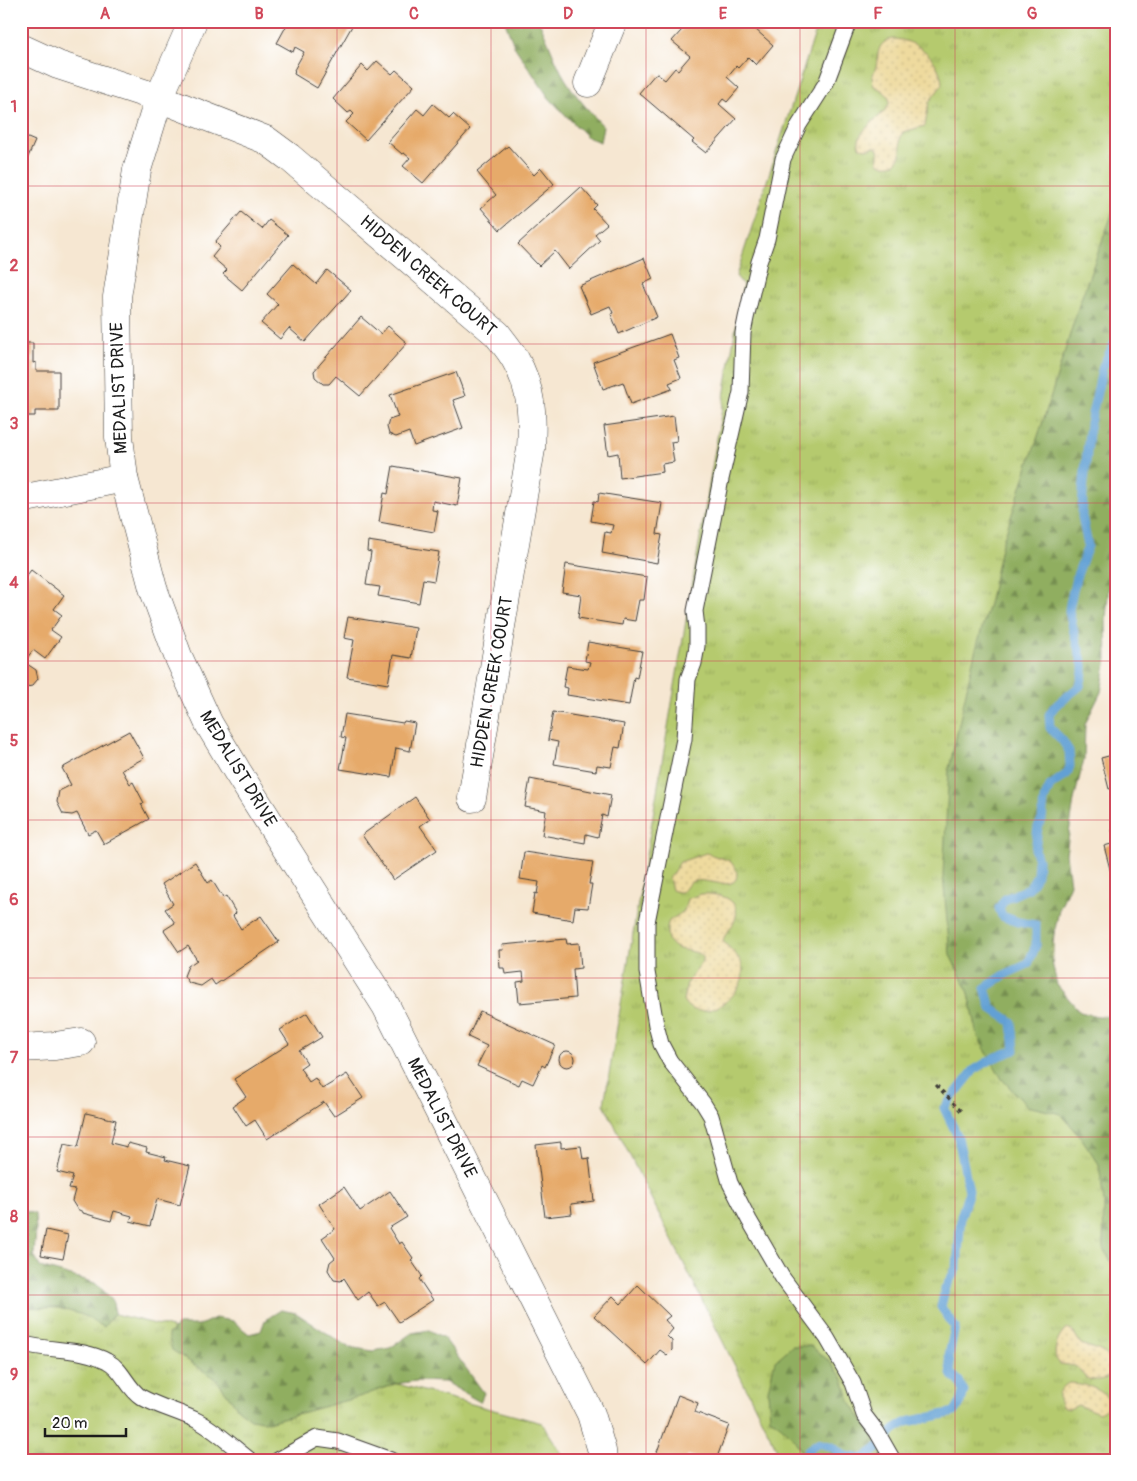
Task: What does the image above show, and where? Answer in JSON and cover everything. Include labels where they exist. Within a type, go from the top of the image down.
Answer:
[{"type":"street","name":"MEDALIST DRIVE","points":[[193,21],[159,98],[136,170],[117,297],[119,437],[124,478],[153,588],[178,656],[209,724],[386,1006],[591,1414],[602,1451],[602,1460]]},
{"type":"street","points":[[588,83],[613,21]]},
{"type":"street","name":"HIDDEN CREEK COURT","points":[[21,48],[58,66],[159,98],[266,140],[289,157],[497,334],[515,358],[527,387],[532,416],[531,449],[472,798]]},
{"type":"street","points":[[21,499],[124,478]]},
{"type":"street","points":[[21,1048],[81,1042]]},
{"type":"lane","points":[[849,21],[826,83],[799,125],[784,159],[767,239],[751,296],[743,333],[740,392],[695,611],[697,646],[694,663],[688,679],[684,739],[649,914],[646,945],[651,1000],[661,1044],[670,1061],[698,1096],[711,1116],[730,1183],[749,1220],[782,1277],[828,1338],[853,1383],[864,1415],[877,1432],[892,1459]]},
{"type":"lane","points":[[21,1343],[83,1353],[109,1362],[117,1369],[132,1389],[141,1396],[201,1422],[250,1460]]},
{"type":"lane","points":[[278,1460],[307,1442],[317,1438],[327,1438],[338,1440],[391,1460]]},
{"type":"path","points":[[936,1085],[962,1112]]},
{"type":"green space","points":[[505,21],[538,21],[540,23],[566,80],[583,104],[603,126],[600,142],[587,137],[549,98],[514,46]]},
{"type":"green space","points":[[819,21],[1116,21],[1116,313],[1077,419],[1051,998],[1116,1130],[1116,1460],[782,1460],[604,1104],[743,285],[736,276]]},
{"type":"green space","points":[[1116,203],[1116,539],[1110,572],[1106,619],[1107,659],[1101,692],[1085,724],[1084,759],[1074,800],[1066,854],[1070,884],[1059,910],[1050,953],[1057,985],[1080,1012],[1097,1016],[1116,1016],[1116,1272],[1103,1247],[1104,1203],[1099,1164],[1080,1136],[1061,1114],[1027,1106],[1002,1079],[978,1037],[969,993],[950,955],[943,875],[949,769],[1001,547],[1080,302]]},
{"type":"green space","points":[[22,1210],[35,1214],[34,1255],[40,1267],[95,1283],[112,1299],[115,1312],[104,1327],[83,1315],[58,1308],[21,1307]]},
{"type":"green space","points":[[21,1291],[375,1378],[542,1423],[566,1460],[21,1460]]},
{"type":"green space","points":[[281,1310],[296,1313],[348,1347],[373,1351],[390,1348],[412,1333],[429,1330],[444,1338],[484,1393],[480,1402],[445,1382],[416,1381],[395,1384],[362,1396],[268,1422],[251,1419],[238,1409],[216,1379],[172,1350],[168,1334],[178,1325],[200,1325],[215,1318],[233,1321],[249,1334],[261,1331],[265,1320]]},
{"type":"green space","points":[[792,1346],[811,1346],[829,1361],[842,1377],[851,1403],[880,1446],[885,1460],[805,1460],[791,1436],[770,1418],[768,1390],[775,1361]]},
{"type":"sand","points":[[892,39],[910,43],[926,52],[937,67],[942,85],[929,102],[925,126],[903,132],[900,138],[901,152],[899,159],[894,164],[885,165],[878,162],[878,152],[875,147],[860,148],[859,139],[886,108],[889,101],[886,94],[874,86],[872,78],[881,46]]},
{"type":"sand","points":[[706,853],[730,861],[736,869],[736,879],[729,884],[694,881],[681,892],[672,890],[669,878],[680,862]]},
{"type":"sand","points":[[701,894],[727,898],[735,907],[735,920],[723,941],[741,962],[743,974],[739,986],[732,996],[722,1004],[700,1011],[690,1008],[683,1000],[687,983],[701,963],[703,956],[671,945],[668,940],[667,926],[669,921],[684,911],[687,899]]},
{"type":"sand","points":[[1069,1329],[1072,1330],[1081,1344],[1099,1350],[1109,1357],[1115,1367],[1111,1375],[1101,1380],[1089,1379],[1075,1366],[1060,1364],[1055,1355],[1056,1347],[1062,1333]]},
{"type":"sand","points":[[1069,1383],[1085,1385],[1101,1392],[1108,1399],[1106,1409],[1099,1413],[1078,1405],[1069,1409],[1062,1407],[1059,1396],[1063,1387]]},
{"type":"building","points":[[289,21],[344,21],[352,26],[317,88],[294,74],[294,70],[304,52],[295,47],[293,52],[277,43]]},
{"type":"building","points":[[690,21],[746,21],[773,45],[756,65],[748,57],[738,68],[736,66],[727,77],[739,88],[727,102],[723,99],[719,104],[736,119],[706,153],[692,142],[694,140],[639,93],[656,73],[665,80],[675,68],[678,70],[690,56],[672,41]]},
{"type":"building","points":[[377,61],[392,74],[396,70],[414,86],[366,140],[346,122],[354,114],[351,111],[348,113],[333,99],[362,65],[368,71]]},
{"type":"building","points":[[433,104],[449,118],[453,114],[470,129],[423,183],[403,166],[410,158],[388,142],[417,109],[424,115]]},
{"type":"building","points":[[21,135],[35,141],[21,173]]},
{"type":"building","points":[[508,146],[534,175],[541,168],[554,184],[500,230],[481,208],[496,195],[477,172]]},
{"type":"building","points":[[581,187],[597,205],[593,209],[607,224],[595,234],[600,240],[569,269],[555,251],[539,266],[518,244]]},
{"type":"building","points":[[241,212],[262,229],[269,220],[288,235],[242,290],[223,274],[227,270],[212,257],[220,247],[215,242]]},
{"type":"building","points":[[644,258],[653,279],[643,284],[657,317],[619,334],[610,306],[591,314],[579,286]]},
{"type":"building","points":[[293,264],[316,284],[327,270],[351,290],[305,342],[289,328],[280,339],[261,323],[278,304],[267,294]]},
{"type":"building","points":[[361,317],[381,334],[388,326],[407,343],[360,396],[336,376],[329,384],[323,384],[315,377],[314,371]]},
{"type":"building","points":[[670,334],[679,358],[674,360],[681,378],[669,383],[672,389],[631,404],[623,382],[603,389],[593,362]]},
{"type":"building","points":[[21,343],[33,343],[33,363],[36,362],[36,371],[59,371],[59,411],[35,411],[35,416],[21,416]]},
{"type":"building","points":[[456,372],[465,396],[453,400],[463,428],[414,446],[409,432],[396,437],[389,434],[387,427],[389,420],[398,417],[390,395]]},
{"type":"building","points":[[674,416],[677,441],[671,442],[674,462],[662,464],[663,472],[620,478],[618,453],[608,455],[604,426]]},
{"type":"building","points":[[393,466],[462,478],[457,506],[433,501],[432,510],[438,511],[434,532],[379,522],[384,493],[388,494]]},
{"type":"building","points":[[599,493],[662,503],[657,534],[662,535],[657,563],[602,553],[605,532],[611,533],[613,525],[591,521],[594,501],[598,502]]},
{"type":"building","points":[[368,541],[439,552],[434,581],[423,579],[419,603],[378,596],[380,587],[366,585],[371,552],[367,551]]},
{"type":"building","points":[[566,564],[647,577],[644,600],[639,600],[635,621],[623,619],[622,625],[578,618],[581,595],[562,592]]},
{"type":"building","points":[[31,570],[64,595],[54,609],[62,615],[51,630],[61,637],[45,659],[33,650],[24,662],[36,670],[38,679],[32,686],[21,688],[21,583]]},
{"type":"building","points":[[348,617],[416,628],[411,658],[393,655],[388,684],[347,677],[354,640],[344,638]]},
{"type":"building","points":[[588,642],[642,651],[637,678],[634,677],[629,705],[567,695],[568,688],[563,687],[567,666],[588,669],[590,662],[585,661]]},
{"type":"building","points":[[553,712],[624,724],[620,748],[615,747],[611,767],[597,765],[596,771],[554,764],[558,742],[548,740]]},
{"type":"building","points":[[345,714],[403,723],[404,721],[415,723],[410,751],[396,748],[391,777],[340,769],[346,738],[341,737]]},
{"type":"building","points":[[129,731],[144,758],[122,770],[130,784],[133,782],[144,803],[141,804],[149,819],[104,844],[96,830],[88,834],[77,813],[72,815],[63,814],[57,802],[59,791],[71,785],[62,768]]},
{"type":"building","points":[[1116,754],[1116,787],[1109,789],[1101,758]]},
{"type":"building","points":[[530,779],[611,795],[607,817],[602,815],[598,837],[586,834],[585,843],[542,835],[546,811],[525,807]]},
{"type":"building","points":[[415,797],[430,819],[420,826],[437,850],[393,880],[362,835]]},
{"type":"building","points":[[1116,829],[1116,872],[1111,873],[1104,846],[1115,843],[1112,830]]},
{"type":"building","points":[[524,852],[593,862],[589,884],[592,884],[588,908],[575,907],[573,920],[532,913],[539,882],[520,879]]},
{"type":"building","points":[[195,862],[208,883],[212,880],[223,898],[226,896],[236,913],[233,916],[241,929],[261,916],[279,942],[215,985],[211,979],[201,986],[189,983],[184,976],[188,966],[197,960],[188,946],[179,952],[164,930],[175,923],[165,909],[173,904],[162,884]]},
{"type":"building","points":[[566,939],[567,944],[579,943],[581,968],[573,969],[575,998],[519,1003],[517,982],[524,981],[523,972],[505,974],[504,968],[500,968],[499,950],[503,950],[502,945]]},
{"type":"building","points":[[480,1011],[555,1045],[545,1067],[542,1065],[533,1084],[522,1079],[519,1085],[477,1066],[487,1046],[468,1037]]},
{"type":"building","points":[[307,1013],[322,1037],[299,1051],[307,1063],[300,1068],[309,1082],[315,1078],[322,1089],[347,1074],[363,1098],[334,1116],[324,1102],[267,1139],[255,1120],[246,1126],[233,1106],[246,1097],[234,1079],[289,1044],[280,1030]]},
{"type":"building","points":[[564,1051],[570,1051],[575,1056],[573,1065],[564,1067],[559,1062],[559,1056]]},
{"type":"building","points":[[86,1113],[116,1120],[111,1143],[127,1147],[128,1143],[147,1148],[146,1152],[166,1157],[165,1160],[190,1166],[180,1205],[157,1199],[150,1226],[130,1221],[132,1216],[114,1211],[111,1221],[83,1213],[77,1209],[72,1201],[75,1190],[69,1189],[73,1176],[57,1172],[64,1144],[78,1147]]},
{"type":"building","points":[[561,1142],[561,1148],[581,1146],[583,1159],[589,1158],[594,1201],[571,1204],[572,1214],[545,1217],[536,1145]]},
{"type":"building","points":[[344,1187],[360,1211],[390,1191],[407,1217],[389,1228],[399,1244],[402,1242],[413,1258],[411,1260],[422,1276],[419,1279],[433,1300],[399,1322],[385,1302],[378,1306],[368,1292],[358,1300],[344,1278],[341,1281],[334,1280],[328,1270],[330,1262],[335,1258],[322,1238],[335,1229],[319,1204]]},
{"type":"building","points":[[46,1230],[68,1235],[63,1259],[41,1255]]},
{"type":"building","points":[[638,1285],[670,1316],[665,1320],[673,1329],[667,1336],[672,1341],[672,1350],[667,1355],[660,1350],[647,1365],[594,1316],[613,1296],[621,1304]]},
{"type":"building","points":[[678,1395],[698,1403],[695,1412],[729,1425],[716,1460],[703,1460],[688,1455],[686,1460],[654,1460]]},
{"type":"waterway","points":[[806,1460],[808,1450],[818,1443],[830,1446],[845,1456],[863,1459],[877,1449],[894,1430],[907,1422],[955,1412],[961,1402],[964,1391],[959,1381],[951,1374],[949,1355],[955,1327],[941,1307],[945,1289],[957,1267],[961,1216],[969,1191],[958,1137],[944,1108],[974,1070],[994,1058],[1015,1050],[1012,1022],[991,1008],[985,988],[1006,974],[1028,964],[1036,945],[1036,925],[1018,922],[1002,916],[999,908],[1005,899],[1029,888],[1037,875],[1038,860],[1035,851],[1038,827],[1042,820],[1044,800],[1050,786],[1067,774],[1070,766],[1069,751],[1062,740],[1050,728],[1049,715],[1054,707],[1080,686],[1083,673],[1083,665],[1069,611],[1076,578],[1088,546],[1082,516],[1090,423],[1103,366],[1116,340]]}]
